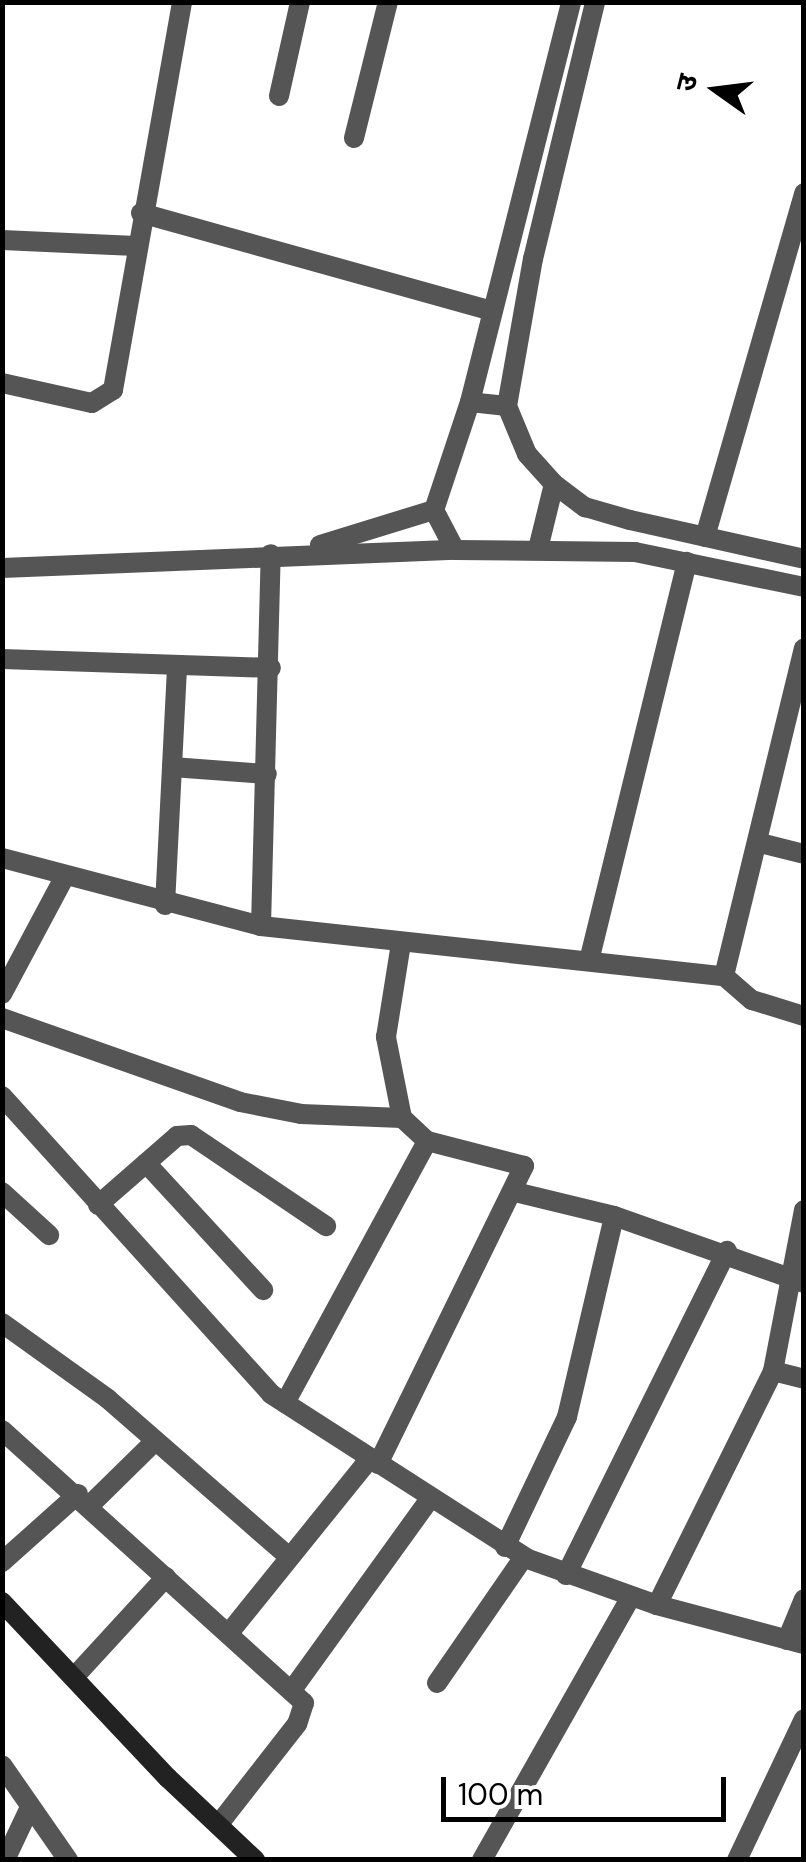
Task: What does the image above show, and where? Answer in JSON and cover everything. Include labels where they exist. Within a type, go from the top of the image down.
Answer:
[{"type":"main road","points":[[2,1602],[255,1860]]},
{"type":"street","points":[[2,384],[92,403],[108,399],[182,2]]},
{"type":"street","points":[[279,96],[300,2]]},
{"type":"street","points":[[354,138],[388,2]]},
{"type":"street","points":[[454,550],[434,510],[470,402],[571,2]]},
{"type":"street","points":[[595,2],[533,260],[507,406],[528,454],[554,484],[585,507],[804,559]]},
{"type":"street","points":[[705,537],[804,193]]},
{"type":"street","points":[[141,213],[494,311]]},
{"type":"street","points":[[2,240],[136,246]]},
{"type":"street","points":[[470,402],[507,406]]},
{"type":"street","points":[[538,548],[554,484]]},
{"type":"street","points":[[294,553],[434,510]]},
{"type":"street","points":[[2,568],[294,553],[538,548],[634,552],[804,587]]},
{"type":"street","points":[[260,926],[271,668],[271,554]]},
{"type":"street","points":[[588,961],[687,562]]},
{"type":"street","points":[[724,976],[760,843],[804,649]]},
{"type":"street","points":[[2,659],[271,668]]},
{"type":"street","points":[[165,906],[177,665]]},
{"type":"street","points":[[172,767],[267,774]]},
{"type":"street","points":[[760,843],[804,854]]},
{"type":"street","points":[[2,858],[165,906],[260,926],[724,976],[752,1000],[804,1016]]},
{"type":"street","points":[[2,994],[65,876]]},
{"type":"street","points":[[229,1633],[289,1557],[374,1461],[515,1192],[522,1162],[427,1140],[402,1118],[386,1036],[400,943]]},
{"type":"street","points":[[2,1018],[240,1102],[301,1114],[402,1118]]},
{"type":"street","points":[[2,1096],[218,1341],[285,1404],[505,1547],[566,1575],[631,1597],[795,1642],[804,1599]]},
{"type":"street","points":[[98,1205],[176,1136],[197,1136],[326,1226]]},
{"type":"street","points":[[285,1404],[427,1140]]},
{"type":"street","points":[[146,1163],[263,1290]]},
{"type":"street","points":[[2,1192],[49,1236]]},
{"type":"street","points":[[515,1192],[614,1216],[727,1251],[798,1280]]},
{"type":"street","points":[[657,1605],[773,1371],[798,1280],[804,1210]]},
{"type":"street","points":[[505,1547],[567,1417],[614,1216]]},
{"type":"street","points":[[566,1575],[727,1251]]},
{"type":"street","points":[[2,1323],[108,1400],[289,1557]]},
{"type":"street","points":[[773,1371],[804,1379]]},
{"type":"street","points":[[2,1430],[84,1500],[304,1703],[303,1715],[218,1824]]},
{"type":"street","points":[[2,1562],[153,1442]]},
{"type":"street","points":[[292,1690],[430,1499]]},
{"type":"street","points":[[437,1683],[524,1557]]},
{"type":"street","points":[[76,1675],[166,1576]]},
{"type":"street","points":[[482,1860],[631,1597]]},
{"type":"street","points":[[737,1860],[804,1719]]},
{"type":"street","points":[[2,1765],[68,1860]]},
{"type":"street","points":[[5,1860],[30,1807]]}]
